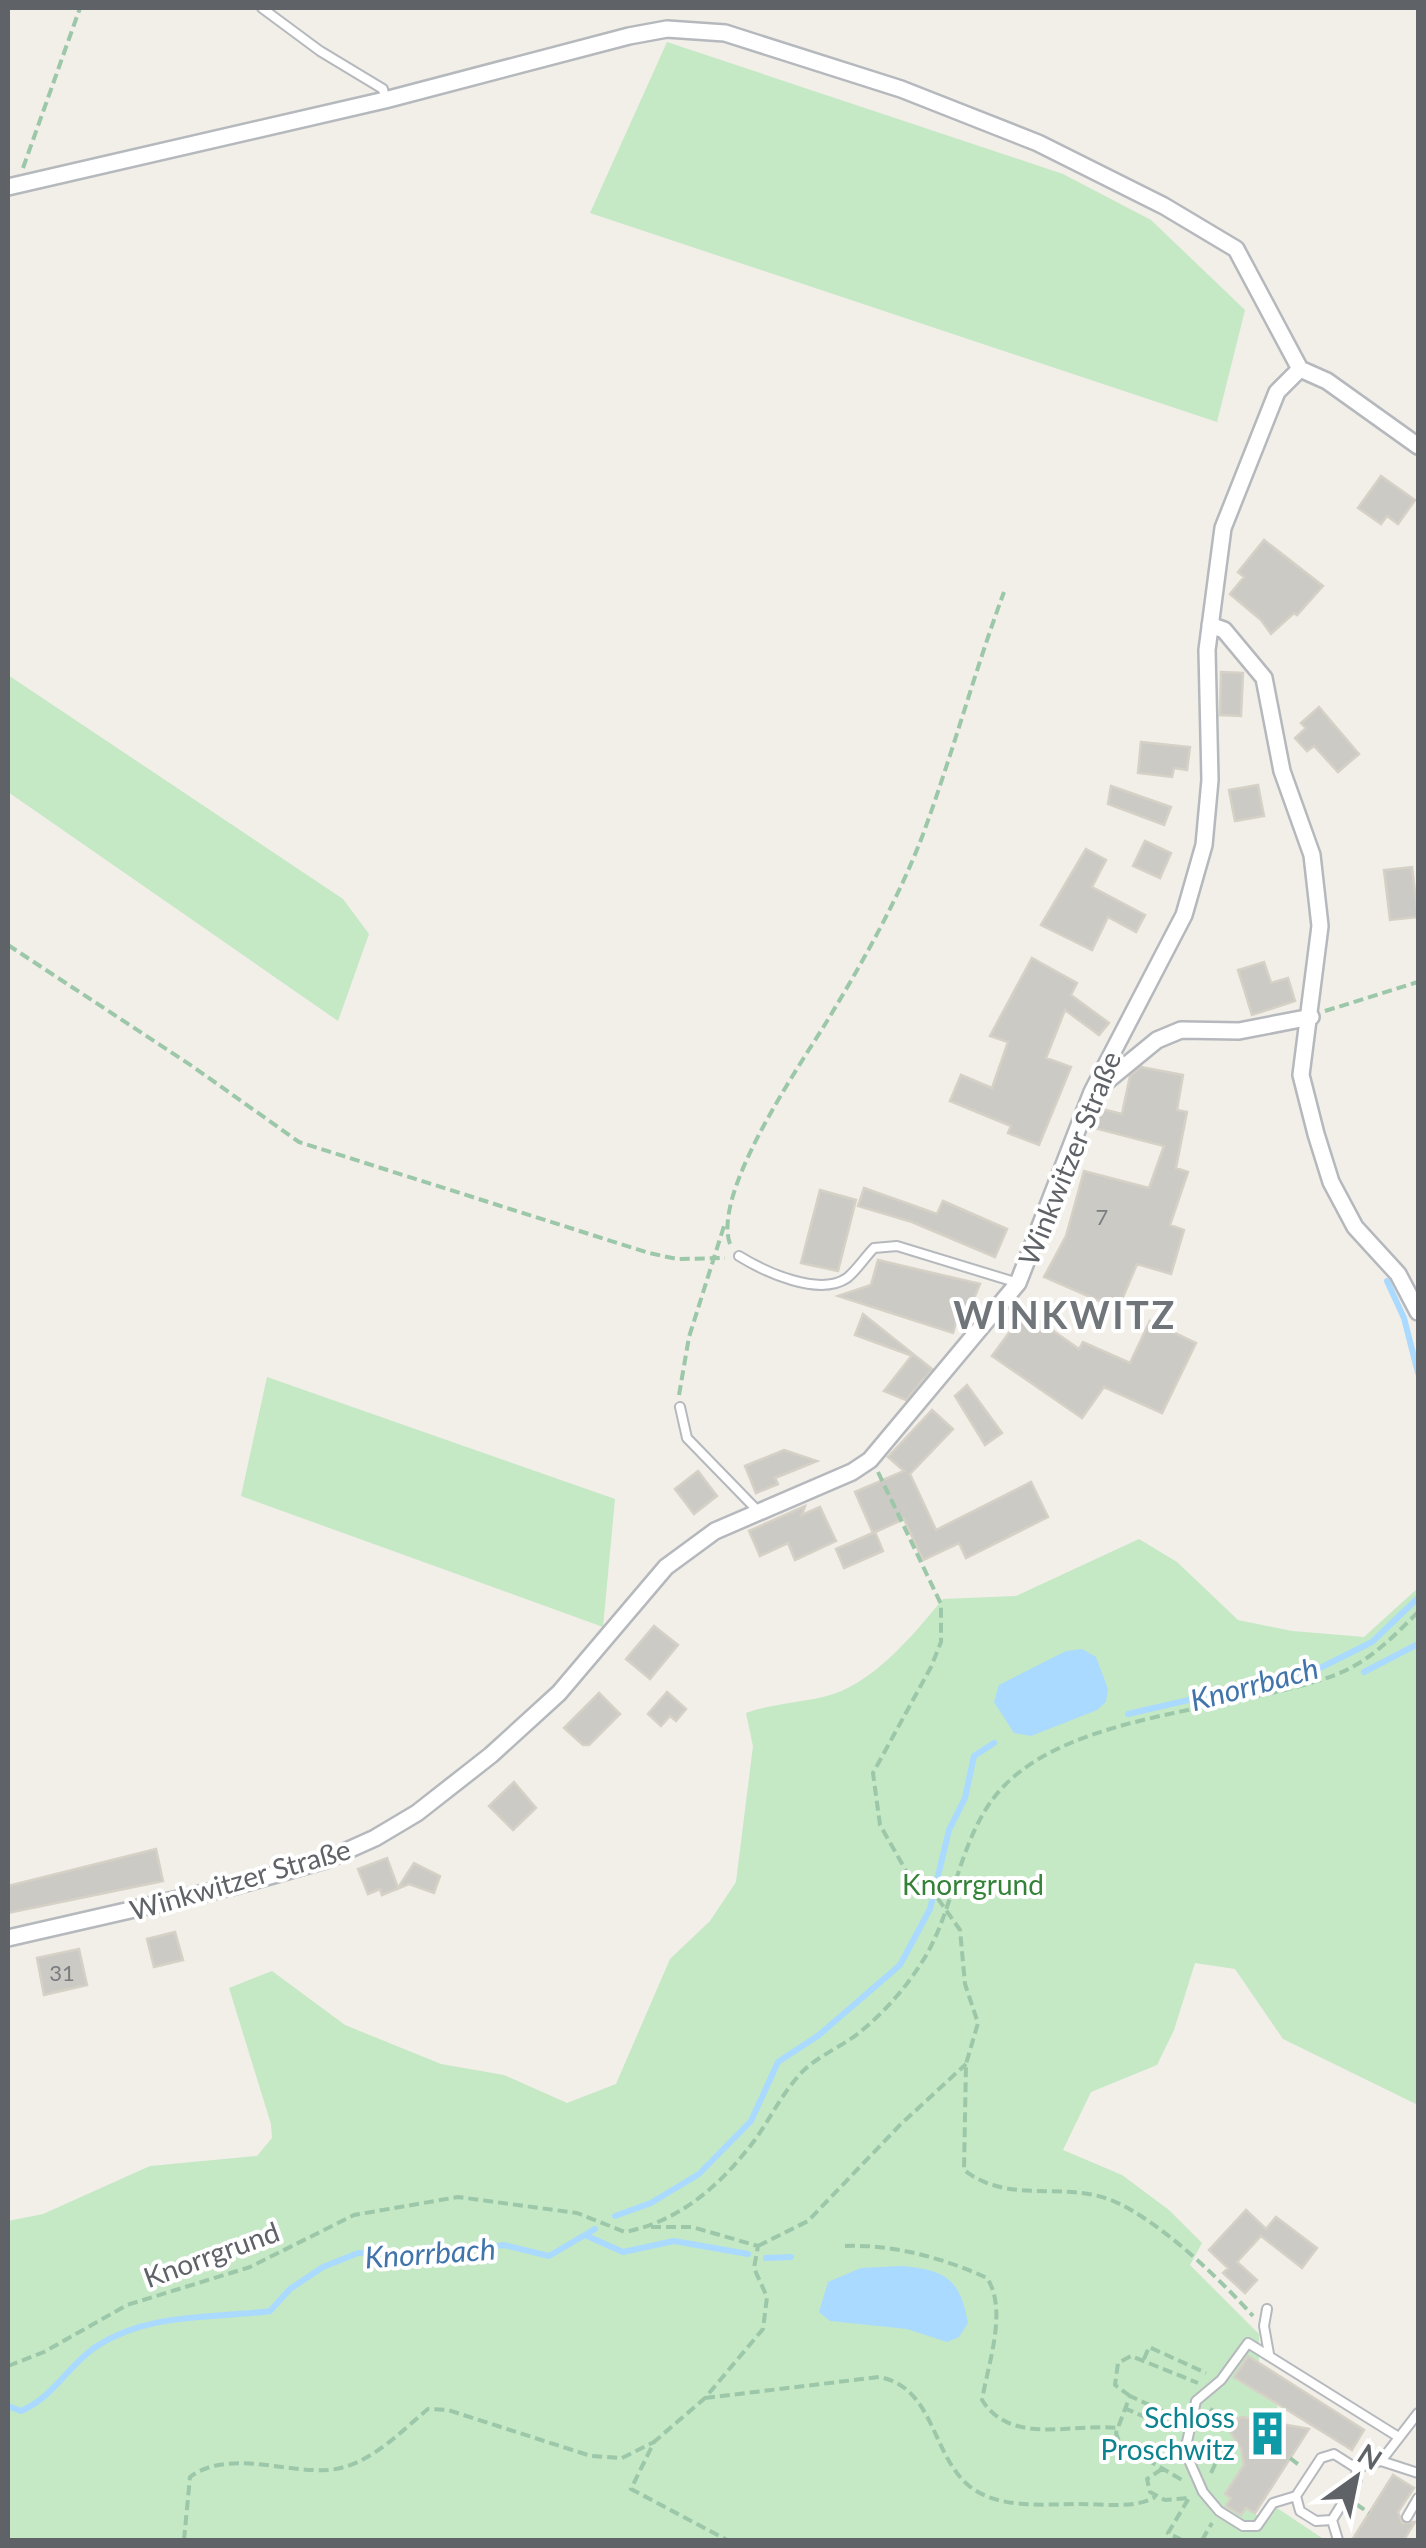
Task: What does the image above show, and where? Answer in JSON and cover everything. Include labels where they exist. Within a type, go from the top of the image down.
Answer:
[{"type":"street","points":[[13,184],[385,100],[629,36],[666,29],[725,33],[901,89],[1038,143],[1164,206],[1236,250],[1300,369],[1328,382],[1418,446]]},
{"type":"street","name":"Winkwitzer Straße","points":[[8,1938],[235,1886],[326,1860],[376,1838],[418,1812],[491,1755],[559,1693],[666,1567],[715,1531],[852,1472],[870,1460],[1018,1282],[1047,1218],[1092,1092],[1184,916],[1204,846],[1210,780],[1205,693],[1223,528],[1277,392],[1300,369]]},
{"type":"street","points":[[1210,625],[1224,630],[1264,678],[1282,772],[1312,855],[1320,926],[1301,1075],[1331,1182],[1355,1227],[1398,1274],[1418,1312]]},
{"type":"street","points":[[1092,1092],[1157,1040],[1182,1030],[1239,1031],[1311,1016]]},
{"type":"lane","points":[[262,8],[320,52],[382,89],[385,100]]},
{"type":"lane","points":[[739,1256],[768,1271],[827,1286],[846,1279],[874,1248],[897,1246],[1018,1282]]},
{"type":"lane","points":[[680,1407],[687,1438],[757,1510]]},
{"type":"lane","points":[[1267,2308],[1264,2326],[1269,2354]]},
{"type":"lane","points":[[1396,2436],[1248,2343],[1221,2380],[1196,2401],[1188,2436],[1190,2467],[1219,2511],[1244,2526],[1257,2526],[1273,2502],[1296,2496],[1321,2458],[1334,2454],[1356,2468],[1381,2461],[1418,2473]]},
{"type":"lane","points":[[1381,2461],[1396,2436],[1418,2413]]},
{"type":"lane","points":[[1338,2540],[1332,2520],[1357,2480],[1356,2468]]},
{"type":"lane","points":[[1296,2496],[1300,2511],[1316,2522],[1332,2520]]},
{"type":"lane","points":[[1407,2517],[1418,2498]]},
{"type":"path","points":[[13,184],[80,8]]},
{"type":"path","points":[[680,1407],[688,1337],[726,1221],[762,1134],[846,989],[920,840],[1004,592]]},
{"type":"path","points":[[8,945],[192,1066],[298,1142],[649,1253],[678,1259],[739,1256]]},
{"type":"path","points":[[1311,1016],[1418,982]]},
{"type":"path","points":[[726,1221],[730,1244],[739,1256]]},
{"type":"path","points":[[870,1460],[941,1604],[944,1625],[931,1667],[873,1773],[880,1825],[908,1876],[934,1892],[960,1930],[966,1984],[978,2024],[966,2064],[964,2170],[982,2184],[1001,2190],[1112,2200],[1211,2270],[1264,2326]]},
{"type":"path","points":[[648,2227],[704,2194],[748,2149],[778,2100],[806,2068],[861,2031],[909,1983],[980,1825],[1000,1790],[1024,1768],[1076,1741],[1338,1674],[1380,1650],[1418,1612]]},
{"type":"path","points":[[184,2540],[190,2477],[202,2468],[283,2464],[329,2470],[372,2456],[428,2409],[448,2410],[591,2456],[622,2458],[654,2442],[706,2398],[763,2329],[767,2297],[754,2268],[758,2246],[808,2221],[900,2125],[966,2064]]},
{"type":"path","name":"Knorrgrund","points":[[8,2366],[44,2352],[127,2305],[250,2268],[354,2215],[458,2197],[577,2213],[625,2232],[648,2227],[692,2228],[758,2246]]},
{"type":"path","points":[[845,2246],[872,2245],[912,2253],[986,2278],[994,2288],[996,2315],[982,2400],[991,2415],[1027,2430],[1117,2428]]},
{"type":"path","points":[[1144,2359],[1149,2347],[1221,2380]]},
{"type":"path","points":[[1192,2424],[1130,2396],[1115,2385],[1114,2370],[1131,2356],[1211,2388]]},
{"type":"path","points":[[706,2398],[879,2377],[898,2381],[919,2401],[968,2485],[992,2497],[1015,2504],[1121,2504],[1155,2497],[1189,2498],[1203,2492]]},
{"type":"path","points":[[1130,2396],[1117,2428],[1120,2444],[1203,2492]]},
{"type":"path","points":[[1124,2408],[1188,2436]]},
{"type":"path","points":[[1208,2408],[1232,2421]]},
{"type":"path","points":[[654,2442],[631,2489],[728,2540]]},
{"type":"path","points":[[1155,2497],[1147,2478],[1162,2469]]},
{"type":"path","points":[[1182,2540],[1168,2533],[1189,2498]]},
{"type":"path","points":[[1202,2540],[1219,2511]]},
{"type":"green space","points":[[667,42],[1063,174],[1151,220],[1245,310],[1217,422],[590,213]]},
{"type":"green space","points":[[8,675],[343,899],[369,934],[338,1021],[8,792]]},
{"type":"green space","points":[[267,1377],[615,1499],[603,1627],[241,1496]]},
{"type":"green space","name":"Knorrgrund","points":[[1139,1539],[1177,1562],[1238,1620],[1292,1631],[1364,1637],[1418,1588],[1418,2105],[1283,2039],[1235,1969],[1195,1963],[1174,2030],[1157,2065],[1091,2092],[1063,2150],[1122,2175],[1169,2210],[1202,2243],[1190,2265],[1259,2334],[1259,2363],[1248,2356],[1234,2377],[1277,2405],[1278,2410],[1266,2421],[1242,2417],[1232,2421],[1230,2431],[1243,2445],[1240,2451],[1246,2462],[1225,2494],[1231,2498],[1226,2506],[1240,2515],[1246,2508],[1267,2522],[1277,2508],[1325,2540],[8,2540],[8,2221],[43,2214],[150,2166],[257,2156],[272,2138],[271,2124],[229,1988],[272,1971],[345,2025],[441,2064],[504,2075],[567,2103],[616,2084],[670,1959],[710,1921],[736,1882],[753,1746],[746,1713],[823,1697],[858,1682],[890,1658],[943,1599],[1016,1596]]},
{"type":"water","points":[[1082,1649],[1096,1657],[1108,1689],[1106,1702],[1097,1710],[1031,1736],[1014,1733],[994,1702],[999,1685],[1066,1651]]},
{"type":"water","points":[[902,2266],[930,2270],[955,2287],[968,2323],[959,2337],[947,2342],[907,2329],[830,2321],[819,2312],[828,2282],[861,2268]]},
{"type":"building","points":[[1381,476],[1415,500],[1398,524],[1387,516],[1381,524],[1358,508]]},
{"type":"building","points":[[1264,540],[1323,586],[1297,615],[1294,613],[1271,634],[1261,620],[1230,594],[1244,577],[1238,572]]},
{"type":"building","points":[[1221,672],[1243,673],[1241,716],[1220,715]]},
{"type":"building","points":[[1319,707],[1359,754],[1338,772],[1314,746],[1307,751],[1295,738],[1306,728],[1301,723]]},
{"type":"building","points":[[1141,742],[1190,747],[1187,770],[1174,768],[1172,777],[1138,773]]},
{"type":"building","points":[[1258,785],[1264,816],[1235,821],[1229,790]]},
{"type":"building","points":[[1111,786],[1171,807],[1164,825],[1108,804]]},
{"type":"building","points":[[1145,841],[1171,853],[1160,878],[1133,866]]},
{"type":"building","points":[[1086,849],[1106,860],[1092,887],[1145,915],[1136,932],[1108,917],[1092,950],[1041,925]]},
{"type":"building","points":[[1412,867],[1418,917],[1390,920],[1384,870]]},
{"type":"building","points":[[1032,958],[1077,983],[1071,995],[1109,1023],[1099,1035],[1065,1010],[1046,1058],[1071,1067],[1039,1145],[1008,1133],[1011,1126],[950,1101],[961,1075],[992,1088],[1008,1042],[990,1036]]},
{"type":"building","points":[[1264,962],[1271,983],[1288,978],[1295,1001],[1252,1015],[1238,970]]},
{"type":"building","points":[[1141,1067],[1183,1075],[1177,1110],[1187,1112],[1176,1168],[1188,1172],[1170,1225],[1184,1230],[1171,1274],[1137,1264],[1118,1309],[1044,1277],[1066,1236],[1084,1171],[1149,1188],[1164,1146],[1094,1128],[1102,1109],[1122,1114],[1130,1076]]},
{"type":"building","points":[[864,1188],[937,1214],[943,1201],[1007,1229],[995,1257],[912,1222],[858,1206]]},
{"type":"building","points":[[820,1190],[856,1200],[838,1271],[801,1263]]},
{"type":"building","points":[[878,1260],[980,1284],[970,1308],[961,1306],[953,1333],[838,1296],[871,1285]]},
{"type":"building","points":[[1025,1311],[1079,1349],[1083,1342],[1130,1363],[1150,1321],[1196,1343],[1162,1413],[1104,1387],[1082,1418],[992,1356]]},
{"type":"building","points":[[863,1314],[912,1353],[855,1335]]},
{"type":"building","points":[[913,1354],[932,1369],[906,1400],[884,1391]]},
{"type":"building","points":[[967,1385],[1002,1433],[985,1445],[955,1396]]},
{"type":"building","points":[[932,1410],[953,1429],[910,1474],[936,1530],[1031,1482],[1048,1517],[966,1558],[959,1543],[923,1560],[904,1519],[873,1533],[855,1492],[904,1471],[888,1457]]},
{"type":"building","points":[[784,1450],[817,1461],[775,1478],[778,1484],[756,1493],[745,1466]]},
{"type":"building","points":[[698,1471],[717,1496],[694,1514],[675,1489]]},
{"type":"building","points":[[805,1506],[802,1515],[820,1507],[836,1541],[795,1560],[788,1543],[760,1556],[749,1531]]},
{"type":"building","points":[[875,1532],[883,1551],[844,1568],[836,1549]]},
{"type":"building","points":[[654,1626],[678,1645],[650,1679],[626,1659]]},
{"type":"building","points":[[667,1692],[686,1709],[676,1721],[670,1716],[661,1726],[648,1714]]},
{"type":"building","points":[[599,1693],[620,1714],[589,1745],[583,1745],[564,1728]]},
{"type":"building","points":[[514,1782],[536,1808],[513,1830],[489,1806]]},
{"type":"building","points":[[156,1849],[163,1881],[8,1913],[8,1886]]},
{"type":"building","points":[[387,1858],[398,1888],[414,1863],[440,1876],[434,1893],[409,1884],[382,1895],[380,1889],[368,1894],[358,1869]]},
{"type":"building","points":[[175,1932],[183,1960],[154,1967],[147,1939]]},
{"type":"building","points":[[79,1949],[87,1985],[44,1995],[37,1958]]},
{"type":"building","points":[[1246,2210],[1266,2229],[1276,2217],[1317,2248],[1302,2268],[1261,2236],[1237,2262],[1257,2280],[1245,2293],[1223,2273],[1228,2268],[1209,2250]]},
{"type":"building","points":[[1248,2356],[1364,2430],[1352,2450],[1234,2377]]},
{"type":"building","points":[[1242,2417],[1309,2429],[1255,2513],[1246,2508],[1241,2515],[1226,2506],[1231,2498],[1225,2494],[1244,2465],[1241,2448],[1229,2430],[1232,2421]]},
{"type":"building","points":[[1393,2475],[1414,2488],[1398,2512],[1402,2523],[1415,2522],[1404,2540],[1352,2540]]},
{"type":"waterway","points":[[1387,1281],[1404,1318],[1418,1373]]},
{"type":"waterway","name":"Knorrbach","points":[[1128,1714],[1314,1671],[1372,1642],[1418,1598]]},
{"type":"waterway","points":[[1364,1672],[1418,1644]]},
{"type":"waterway","name":"Knorrbach","points":[[615,2216],[651,2203],[699,2174],[751,2121],[778,2062],[819,2035],[900,1965],[930,1909],[949,1830],[965,1798],[974,1756],[994,1743]]},
{"type":"waterway","name":"Knorrbach","points":[[8,2406],[21,2411],[33,2405],[87,2354],[117,2335],[159,2322],[270,2311],[290,2289],[323,2267],[358,2253],[402,2253],[435,2247],[450,2252],[504,2245],[549,2256],[595,2229]]},
{"type":"waterway","points":[[587,2236],[623,2252],[674,2241],[748,2254]]},
{"type":"waterway","points":[[766,2258],[791,2257]]},
{"type":"place","name":"Schloss Proschwitz","points":[[1268,2433]]},
{"type":"district","name":"WINKWITZ","points":[[1065,1314]]}]
